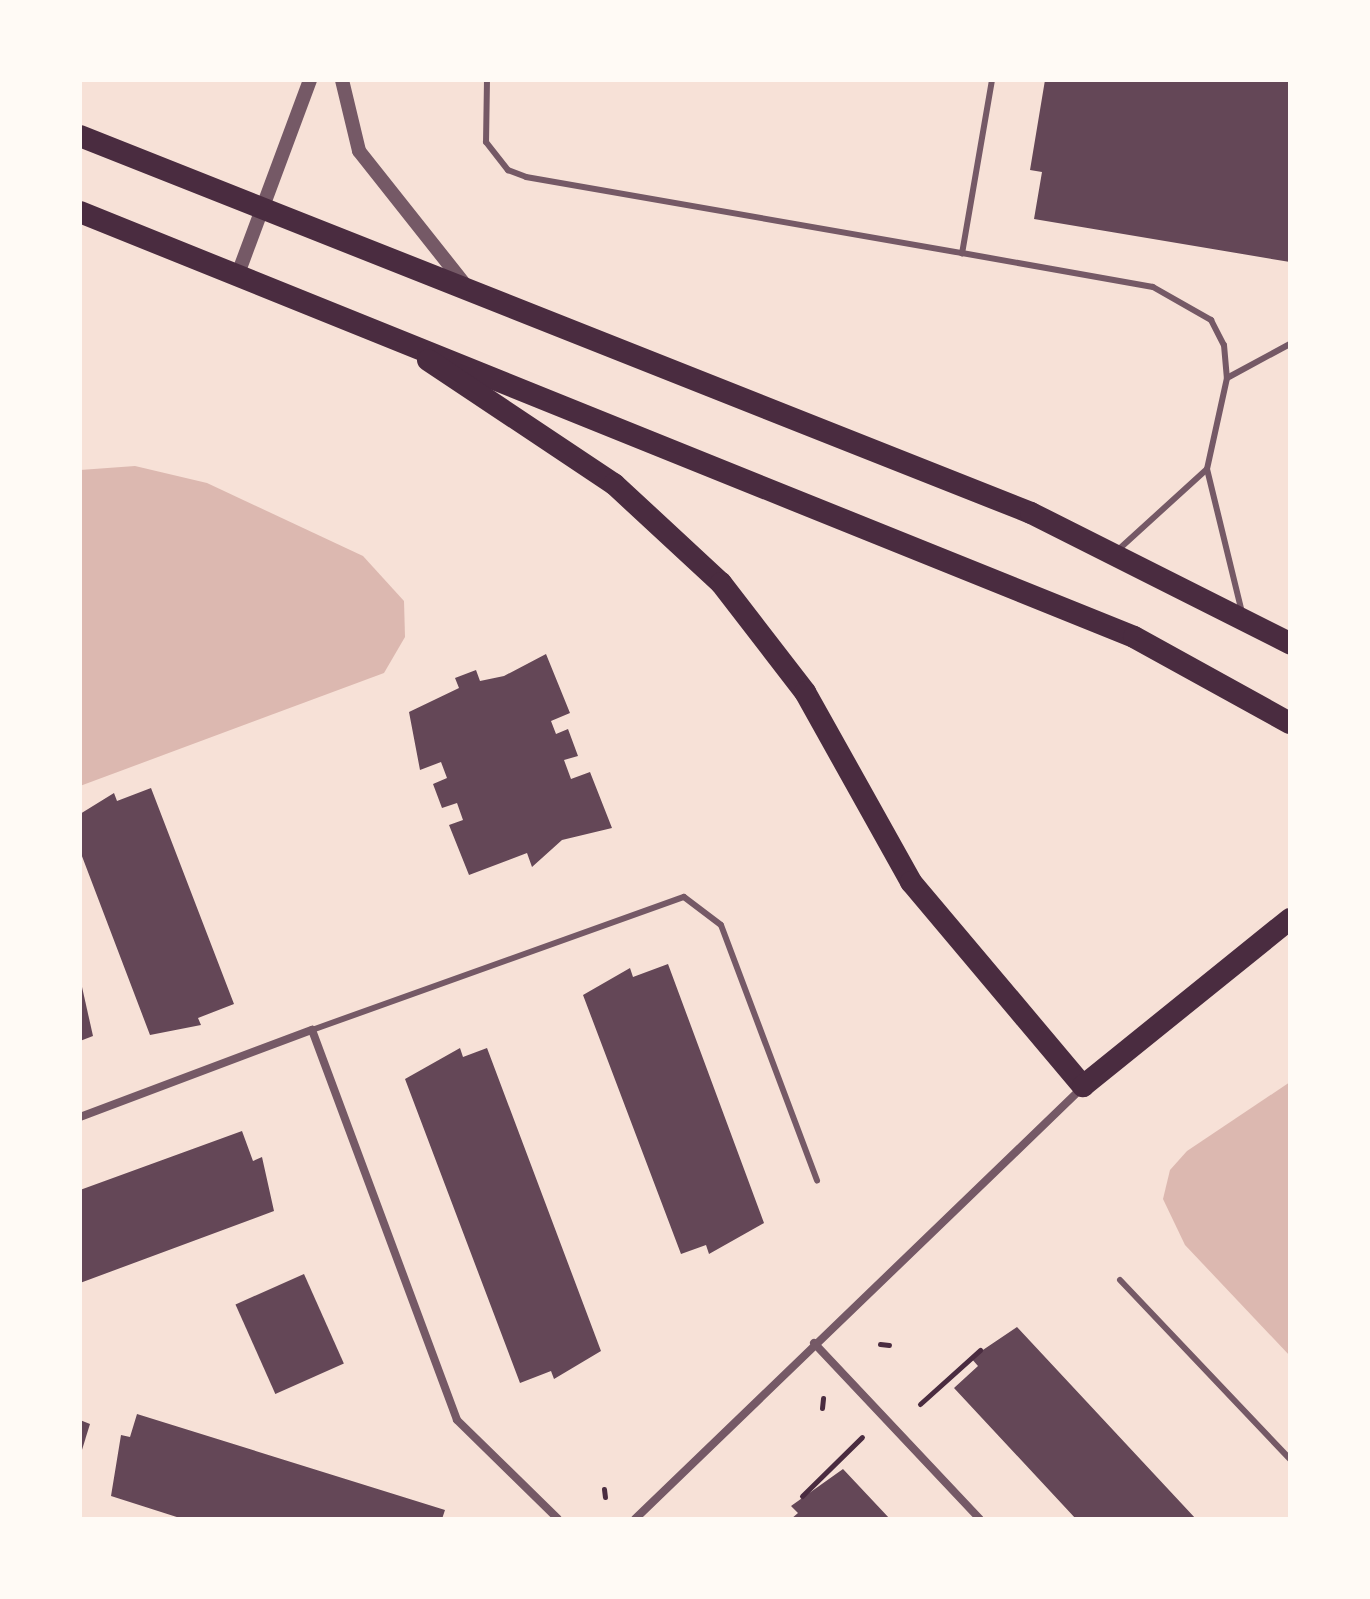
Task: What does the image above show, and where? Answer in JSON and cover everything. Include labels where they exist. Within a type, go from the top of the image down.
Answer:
[{"type":"highway","points":[[80,136],[466,286],[1114,553],[1242,615],[1290,643]]},
{"type":"highway","points":[[80,212],[239,271],[1134,637],[1290,723]]},
{"type":"highway","points":[[387,333],[614,484],[721,583],[805,692],[911,882],[1083,1086],[1290,919]]},
{"type":"street","points":[[239,271],[310,80]]},
{"type":"street","points":[[342,80],[359,151],[466,286]]},
{"type":"street","points":[[80,1117],[312,1030],[457,1420],[558,1519]]},
{"type":"street","points":[[635,1519],[1083,1086]]},
{"type":"street","points":[[814,1343],[980,1519]]},
{"type":"lane","points":[[487,80],[486,142],[508,170],[526,177],[962,253],[1177,296],[1219,331],[1227,378],[1207,469],[1242,615]]},
{"type":"lane","points":[[962,253],[992,80]]},
{"type":"lane","points":[[1227,378],[1290,344]]},
{"type":"lane","points":[[1114,553],[1207,469]]},
{"type":"lane","points":[[312,1030],[684,897],[721,925],[817,1181]]},
{"type":"lane","points":[[1120,1280],[1290,1459]]},
{"type":"path","points":[[880,1344],[889,1345]]},
{"type":"path","points":[[920,1404],[980,1350]]},
{"type":"path","points":[[822,1408],[823,1398]]},
{"type":"path","points":[[802,1496],[862,1437]]},
{"type":"path","points":[[604,1489],[605,1497]]},
{"type":"shaded area","points":[[135,466],[207,483],[363,556],[404,601],[405,637],[384,673],[80,786],[80,470]]},
{"type":"shaded area","points":[[1290,1082],[1290,1356],[1185,1245],[1163,1199],[1170,1170],[1187,1151]]},
{"type":"building","points":[[1045,80],[1290,80],[1290,262],[1034,219],[1042,172],[1030,170]]},
{"type":"building","points":[[546,654],[570,713],[551,721],[556,734],[568,729],[578,756],[564,760],[571,779],[590,772],[612,828],[562,840],[532,867],[527,853],[469,875],[449,825],[463,820],[457,803],[442,808],[433,784],[447,778],[441,762],[420,770],[409,712],[459,688],[455,678],[476,670],[480,681],[504,676]]},
{"type":"building","points":[[151,788],[234,1004],[198,1018],[201,1025],[150,1035],[80,851],[80,814],[114,793],[117,801]]},
{"type":"building","points":[[668,964],[764,1223],[709,1254],[706,1245],[681,1254],[583,995],[630,968],[633,977]]},
{"type":"building","points":[[80,978],[93,1036],[80,1041]]},
{"type":"building","points":[[460,1048],[463,1057],[487,1048],[601,1351],[554,1379],[551,1371],[520,1383],[405,1079]]},
{"type":"building","points":[[242,1131],[253,1161],[262,1157],[274,1211],[80,1283],[80,1190]]},
{"type":"building","points":[[304,1274],[344,1364],[275,1394],[235,1305]]},
{"type":"building","points":[[1017,1327],[1196,1519],[1076,1519],[954,1388],[978,1366],[971,1358]]},
{"type":"building","points":[[137,1414],[445,1510],[442,1519],[183,1519],[111,1496],[121,1435],[130,1437]]},
{"type":"building","points":[[80,1420],[90,1424],[81,1453],[80,1453]]},
{"type":"building","points":[[843,1469],[890,1519],[791,1519],[798,1513],[791,1506]]}]
